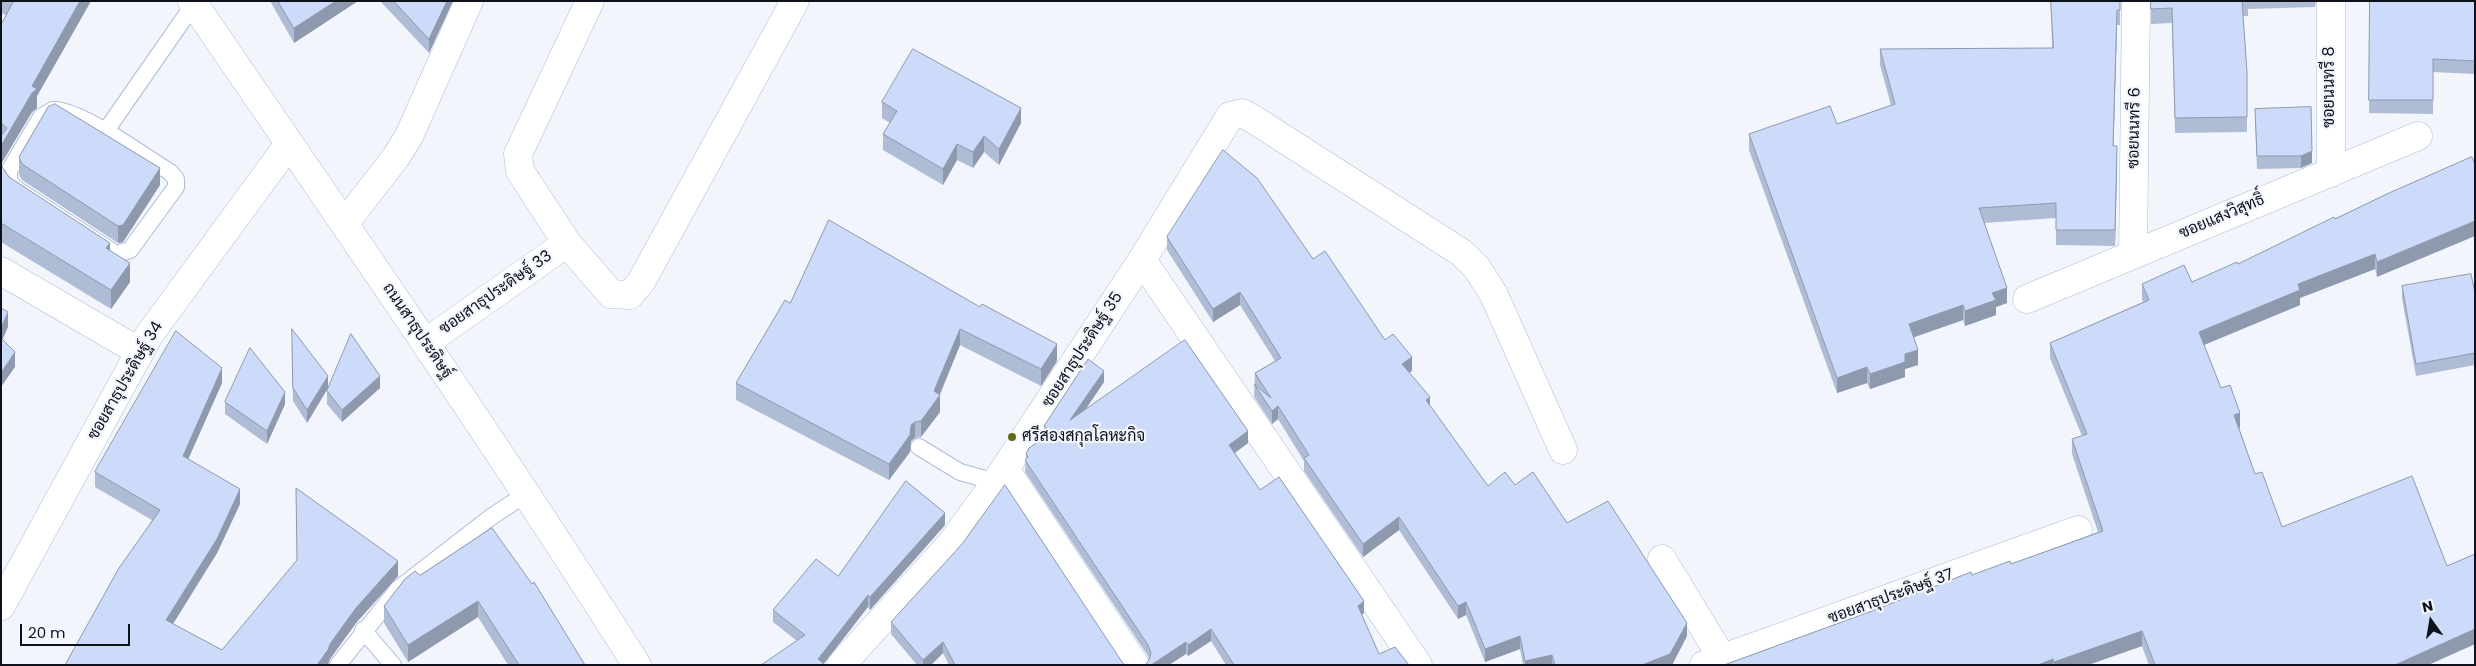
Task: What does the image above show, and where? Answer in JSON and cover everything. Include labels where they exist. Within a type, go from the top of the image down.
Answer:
[{"type":"street","points":[[346,223],[396,157],[409,136],[469,1]]},
{"type":"street","points":[[590,1],[518,154],[520,171],[567,243],[611,294],[630,294],[641,282],[795,1]]},
{"type":"street","name":"ซอยนนทรี 6","points":[[2133,254],[2136,1]]},
{"type":"street","name":"ซอยนนทรี 8","points":[[2331,1],[2331,173]]},
{"type":"street","name":"ถนนสาธุประดิษฐ์","points":[[194,3],[346,223],[637,665]]},
{"type":"street","name":"ซอยสาธุประดิษฐ์ 35","points":[[848,662],[950,544],[1001,475],[1142,260],[1230,116],[1242,114],[1253,119],[1462,253],[1477,268],[1494,296],[1562,450]]},
{"type":"street","name":"ซอยแสงวิสุทธิ์","points":[[2027,299],[2418,136]]},
{"type":"street","name":"ซอยสาธุประดิษฐ์ 34","points":[[1,606],[149,335],[290,144]]},
{"type":"street","name":"ซอยสาธุประดิษฐ์ 33","points":[[425,343],[567,243]]},
{"type":"street","points":[[1142,260],[1418,665]]},
{"type":"street","points":[[1,271],[140,352]]},
{"type":"street","points":[[1001,475],[1135,665]]},
{"type":"street","name":"ซอยสาธุประดิษฐ์ 37","points":[[1713,661],[2078,530]]},
{"type":"street","points":[[1662,559],[1713,661]]},
{"type":"lane","points":[[105,132],[194,3]]},
{"type":"lane","points":[[53,110],[63,110],[105,132],[170,172],[176,179],[176,186],[130,250],[116,254],[15,188],[10,181],[9,172],[42,117],[53,110]]},
{"type":"lane","points":[[919,447],[960,472],[1001,475]]},
{"type":"lane","points":[[338,665],[363,630],[398,589],[491,517],[526,494]]},
{"type":"lane","points":[[363,630],[392,665]]},
{"type":"building","points":[[14,1],[80,1],[32,86],[37,89],[32,93],[1,146],[1,136],[7,128],[1,123],[1,25]]},
{"type":"building","points":[[278,1],[336,1],[294,28]]},
{"type":"building","points":[[394,1],[447,1],[429,39]]},
{"type":"building","points":[[2051,1],[2120,1],[2120,10],[2117,10],[2113,146],[2117,146],[2115,230],[2056,230],[2056,203],[1979,208],[2007,288],[1992,293],[1996,300],[1965,311],[1963,305],[1909,324],[1918,350],[1905,354],[1905,362],[1870,374],[1867,367],[1837,378],[1749,134],[1830,106],[1837,124],[1895,104],[1880,49],[2053,48]]},
{"type":"building","points":[[2151,1],[2242,1],[2247,72],[2247,117],[2175,118],[2172,8],[2151,9]]},
{"type":"building","points":[[2370,1],[2475,1],[2475,61],[2433,59],[2433,100],[2369,100]]},
{"type":"building","points":[[913,49],[1021,108],[999,149],[984,136],[973,152],[957,144],[943,169],[883,134],[897,111],[882,102]]},
{"type":"building","points":[[55,104],[160,168],[123,225],[118,226],[22,164],[19,157],[48,107]]},
{"type":"building","points":[[2311,107],[2312,151],[2301,156],[2257,156],[2255,109]]},
{"type":"building","points":[[1223,150],[1257,178],[1313,259],[1325,251],[1385,340],[1393,334],[1412,357],[1402,364],[1430,397],[1426,400],[1488,486],[1505,472],[1515,485],[1533,472],[1567,523],[1608,501],[1687,623],[1670,654],[1642,665],[1555,665],[1552,655],[1525,661],[1520,636],[1485,649],[1466,602],[1458,606],[1399,517],[1363,544],[1304,458],[1309,455],[1278,406],[1272,411],[1254,384],[1271,398],[1255,373],[1281,358],[1240,292],[1213,309],[1167,237]]},
{"type":"building","points":[[2472,157],[2475,164],[2475,221],[2377,262],[2375,254],[2298,284],[2300,290],[2199,332],[2221,388],[2230,385],[2240,413],[2234,415],[2255,474],[2262,472],[2282,527],[2412,476],[2447,566],[2475,554],[2475,629],[2395,665],[2155,665],[2142,631],[2054,662],[2053,659],[2038,665],[1724,665],[1872,611],[1971,572],[1972,575],[2010,561],[2011,564],[2103,531],[2072,439],[2087,434],[2050,343],[2149,300],[2142,284],[2184,265],[2192,282],[2237,262],[2238,264],[2334,217],[2335,219]]},
{"type":"building","points":[[1,165],[9,177],[110,243],[106,248],[130,263],[111,290],[1,223]]},
{"type":"building","points":[[829,220],[980,307],[982,304],[1057,344],[1041,369],[960,329],[934,391],[940,395],[921,421],[911,425],[910,435],[889,464],[736,383],[785,300],[790,303]]},
{"type":"building","points":[[2471,274],[2475,293],[2475,353],[2416,364],[2402,286]]},
{"type":"building","points":[[1,308],[8,312],[1,328]]},
{"type":"building","points":[[292,329],[328,376],[307,410],[293,388]]},
{"type":"building","points":[[176,331],[222,368],[183,456],[240,489],[217,539],[166,620],[222,650],[297,560],[296,488],[398,561],[356,608],[317,665],[65,665],[119,568],[160,510],[95,472]]},
{"type":"building","points":[[351,334],[380,376],[342,410],[327,391]]},
{"type":"building","points":[[1,338],[15,352],[1,373]]},
{"type":"building","points":[[1185,340],[1248,431],[1229,445],[1260,490],[1279,477],[1364,601],[1358,606],[1379,654],[1395,647],[1409,665],[1234,665],[1211,629],[1188,645],[1186,642],[1151,665],[1145,665],[1151,653],[1148,645],[1025,460],[1028,457],[1026,454],[1029,448],[1052,432],[1044,426],[1088,359],[1104,371],[1070,420]]},
{"type":"building","points":[[250,348],[285,392],[267,431],[225,402]]},
{"type":"building","points":[[906,481],[945,513],[870,597],[868,595],[818,659],[825,665],[761,665],[805,635],[773,610],[816,559],[838,576]]},
{"type":"building","points":[[1005,485],[1125,665],[955,665],[943,642],[923,660],[891,622],[962,544]]},
{"type":"building","points":[[492,528],[532,584],[534,582],[585,665],[519,665],[478,601],[408,645],[384,606],[405,579],[415,571],[420,575]]},
{"type":"place","name":"ศรีสองสกุลโลหะกิจ","points":[[1012,437]]}]
